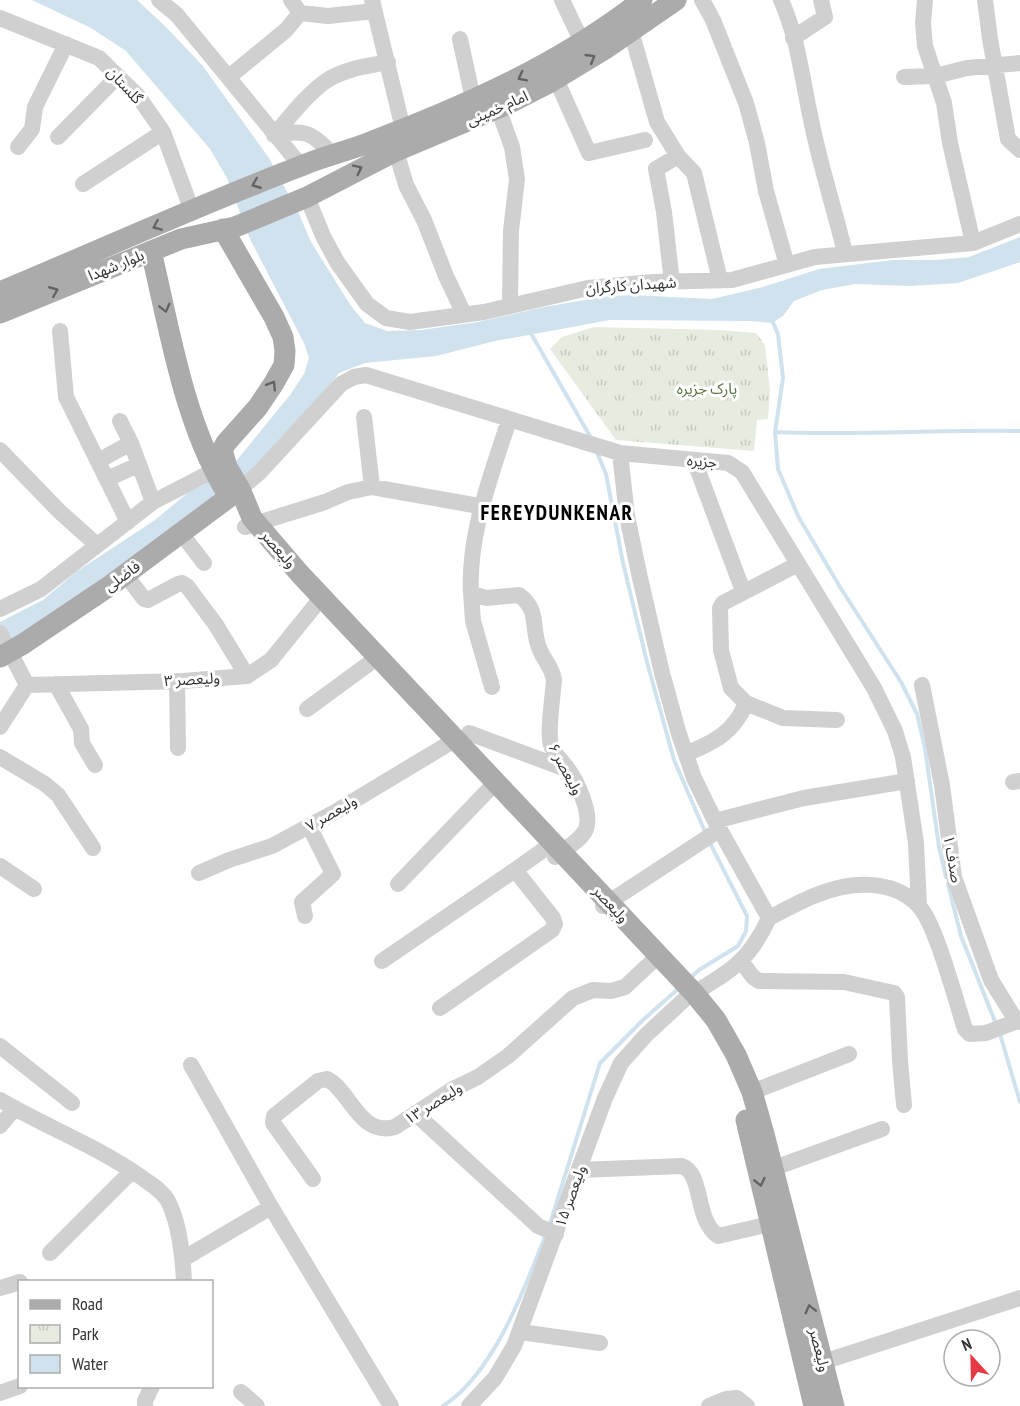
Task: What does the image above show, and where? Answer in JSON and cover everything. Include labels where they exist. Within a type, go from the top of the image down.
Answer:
[{"type":"main road","name":"امام خمینی","points":[[301,166],[364,145],[540,68],[639,5],[676,0]]},
{"type":"main road","name":"امام خمینی","points":[[307,197],[345,175],[498,108],[556,79],[631,31],[639,5]]},
{"type":"main road","name":"بلوار شهدا","points":[[0,292],[301,166]]},
{"type":"main road","name":"بلوار شهدا","points":[[0,313],[189,236],[229,228],[307,197]]},
{"type":"main road","points":[[219,471],[222,450],[226,443],[258,407],[284,366],[283,337],[229,228]]},
{"type":"main road","points":[[151,251],[184,388],[196,427],[219,471]]},
{"type":"main road","points":[[196,427],[221,431],[232,429],[245,421]]},
{"type":"main road","name":"ولیعصر","points":[[219,471],[234,492],[250,525],[375,659],[457,738],[493,785],[684,989],[716,1020],[736,1055],[752,1092],[774,1168],[834,1406]]},
{"type":"main road","name":"فاضلی","points":[[3,647],[125,574],[234,492]]},
{"type":"main road","name":"ولیعصر","points":[[684,989],[728,1058],[749,1129],[813,1406]]},
{"type":"street","points":[[159,0],[177,15],[301,166]]},
{"type":"street","points":[[562,0],[582,42]]},
{"type":"street","points":[[702,0],[717,30],[746,103],[759,152],[766,191],[787,265]]},
{"type":"street","points":[[781,0],[787,14],[813,130],[845,253]]},
{"type":"street","points":[[793,38],[825,17],[821,0]]},
{"type":"street","points":[[925,0],[923,23],[925,46],[944,103],[950,143],[974,243]]},
{"type":"street","points":[[985,0],[994,66],[1008,139],[1020,150]]},
{"type":"street","points":[[229,77],[286,30],[296,7],[328,16],[373,5],[403,129]]},
{"type":"street","name":"گلستان","points":[[0,18],[99,58],[138,96],[163,132],[202,207]]},
{"type":"street","points":[[631,31],[657,122],[678,156],[694,173],[720,280]]},
{"type":"street","points":[[460,39],[473,99]]},
{"type":"street","points":[[18,147],[32,129],[35,107],[66,44]]},
{"type":"street","points":[[274,135],[327,80],[358,68],[388,63]]},
{"type":"street","points":[[904,77],[935,76],[967,68],[1020,63]]},
{"type":"street","points":[[58,137],[117,76]]},
{"type":"street","points":[[556,79],[589,153],[645,140]]},
{"type":"street","points":[[498,108],[512,147],[517,179],[511,231],[510,305]]},
{"type":"street","points":[[274,135],[294,131],[306,132],[322,142],[332,154]]},
{"type":"street","points":[[83,184],[163,132]]},
{"type":"street","points":[[396,151],[406,185],[424,220],[464,314]]},
{"type":"street","points":[[672,282],[664,212],[656,169],[678,156]]},
{"type":"street","name":"شهیدان کارگران","points":[[307,197],[328,245],[367,304],[386,318],[410,322],[484,312],[588,288],[732,280],[815,257],[974,243],[1020,224]]},
{"type":"street","points":[[60,331],[66,397],[129,522]]},
{"type":"street","name":"جزیره","points":[[234,492],[259,473],[341,384],[354,376],[366,375],[612,451],[728,463],[742,472],[874,688],[895,731],[903,757],[916,843],[919,906]]},
{"type":"street","points":[[364,417],[372,487]]},
{"type":"street","points":[[492,687],[473,621],[471,563],[481,509],[509,420]]},
{"type":"street","points":[[120,421],[131,443],[153,502]]},
{"type":"street","points":[[98,461],[131,443]]},
{"type":"street","points":[[0,450],[60,512],[97,545]]},
{"type":"street","points":[[612,451],[662,673],[694,778],[716,828],[769,918],[819,893],[857,884],[881,885],[899,891],[919,906],[938,945],[966,1029],[970,1034],[986,1033],[1014,1023]]},
{"type":"street","points":[[694,460],[743,591]]},
{"type":"street","points":[[107,479],[138,465]]},
{"type":"street","points":[[0,609],[40,589],[153,502],[219,471]]},
{"type":"street","points":[[250,525],[325,502],[348,492],[372,487],[479,506],[481,509]]},
{"type":"street","points":[[181,533],[204,563]]},
{"type":"street","points":[[798,564],[723,603],[720,608],[720,650],[731,688],[746,703],[783,718],[837,720]]},
{"type":"street","points":[[125,574],[144,599],[148,600],[178,584],[182,583],[187,586],[216,625],[247,676],[271,660],[319,600]]},
{"type":"street","name":"ولیعصر ۶","points":[[382,961],[516,870],[554,850],[574,843],[586,830],[588,818],[580,790],[550,744],[554,680],[549,663],[540,651],[529,602],[519,594],[486,598],[471,593]]},
{"type":"street","points":[[0,727],[27,685],[3,647]]},
{"type":"street","points":[[307,709],[375,659]]},
{"type":"street","name":"ولیعصر ۳","points":[[27,685],[177,681],[247,676]]},
{"type":"street","points":[[177,681],[178,748]]},
{"type":"street","points":[[57,684],[81,729],[82,743],[95,765]]},
{"type":"street","name":"صدف ۱","points":[[922,685],[942,785],[954,877],[991,980],[1014,1023]]},
{"type":"street","points":[[686,754],[716,741],[739,719],[746,703]]},
{"type":"street","points":[[457,738],[569,770]]},
{"type":"street","name":"ولیعصر ۷","points":[[199,873],[272,846],[457,738]]},
{"type":"street","points":[[0,757],[45,784],[58,795],[93,848]]},
{"type":"street","points":[[606,904],[700,843],[716,828],[804,798],[907,781]]},
{"type":"street","points":[[398,884],[493,785]]},
{"type":"street","points":[[305,916],[302,902],[333,874],[309,826]]},
{"type":"street","points":[[0,866],[34,889]]},
{"type":"street","points":[[440,1008],[552,930],[555,924],[553,918],[516,870]]},
{"type":"street","name":"ولیعصر ۱۵","points":[[469,1406],[495,1378],[514,1346],[605,1098],[621,1063],[684,989],[729,973],[753,949],[769,918]]},
{"type":"street","name":"ولیعصر ۱۳","points":[[313,1179],[273,1123],[274,1116],[318,1081],[327,1078],[335,1082],[355,1112],[375,1126],[386,1130],[395,1127],[453,1089],[478,1077],[508,1056],[573,998],[593,990],[610,991],[625,987],[656,958]]},
{"type":"street","points":[[741,961],[759,981],[844,982],[894,993],[897,997],[904,1104]]},
{"type":"street","points":[[0,1046],[72,1103]]},
{"type":"street","points":[[752,1092],[849,1054]]},
{"type":"street","points":[[191,1065],[271,1207],[391,1406]]},
{"type":"street","points":[[0,1100],[121,1162],[157,1188],[167,1200],[173,1216],[183,1259],[184,1280]]},
{"type":"street","points":[[0,1126],[15,1108]]},
{"type":"street","points":[[416,1114],[539,1226],[555,1234]]},
{"type":"street","points":[[774,1168],[882,1129]]},
{"type":"street","points":[[579,1170],[682,1166],[693,1175],[705,1221],[718,1236],[770,1224]]},
{"type":"street","points":[[50,1253],[132,1171]]},
{"type":"street","points":[[183,1259],[271,1207]]},
{"type":"street","points":[[0,1288],[18,1282]]},
{"type":"street","points":[[824,1362],[1020,1298]]},
{"type":"street","points":[[520,1332],[600,1343]]},
{"type":"street","points":[[0,1393],[18,1387]]},
{"type":"street","points":[[145,1406],[151,1388]]},
{"type":"street","points":[[241,1392],[257,1406]]},
{"type":"street","points":[[709,1406],[726,1399],[737,1398],[747,1406]]},
{"type":"green space","name":"پارک جزیره","points":[[594,327],[756,333],[765,345],[770,391],[768,419],[757,420],[754,451],[616,440],[550,349],[562,337]]},
{"type":"water","points":[[32,0],[137,0],[166,27],[202,65],[269,158],[311,242],[351,306],[365,323],[387,331],[421,330],[478,322],[602,297],[632,295],[712,299],[763,287],[819,269],[893,260],[969,257],[1020,237],[1020,262],[958,283],[910,286],[855,284],[822,290],[794,301],[783,316],[772,323],[610,320],[495,341],[436,356],[365,363],[339,373],[268,456],[210,507],[0,647],[0,622],[43,600],[76,572],[155,520],[190,491],[204,485],[233,465],[290,395],[304,374],[309,358],[304,343],[250,239],[227,178],[210,149],[126,51],[91,28]]},
{"type":"waterway","points":[[771,318],[778,334],[783,378],[775,432],[778,469],[798,516],[901,682],[917,714],[925,748],[939,847],[946,877]]},
{"type":"waterway","points":[[529,330],[591,438]]},
{"type":"waterway","points":[[775,432],[1020,431]]},
{"type":"waterway","points":[[596,450],[606,474],[623,563],[674,760],[706,834]]},
{"type":"waterway","points":[[689,979],[699,970],[738,946],[746,931],[747,916],[709,841]]},
{"type":"waterway","points":[[948,884],[961,936],[996,1024]]},
{"type":"waterway","points":[[549,1227],[600,1063],[679,988]]},
{"type":"waterway","points":[[1000,1034],[1020,1102]]},
{"type":"waterway","points":[[443,1406],[478,1373],[506,1328],[546,1234]]},
{"type":"district","name":"FEREYDUNKENAR","points":[[557,512]]}]
